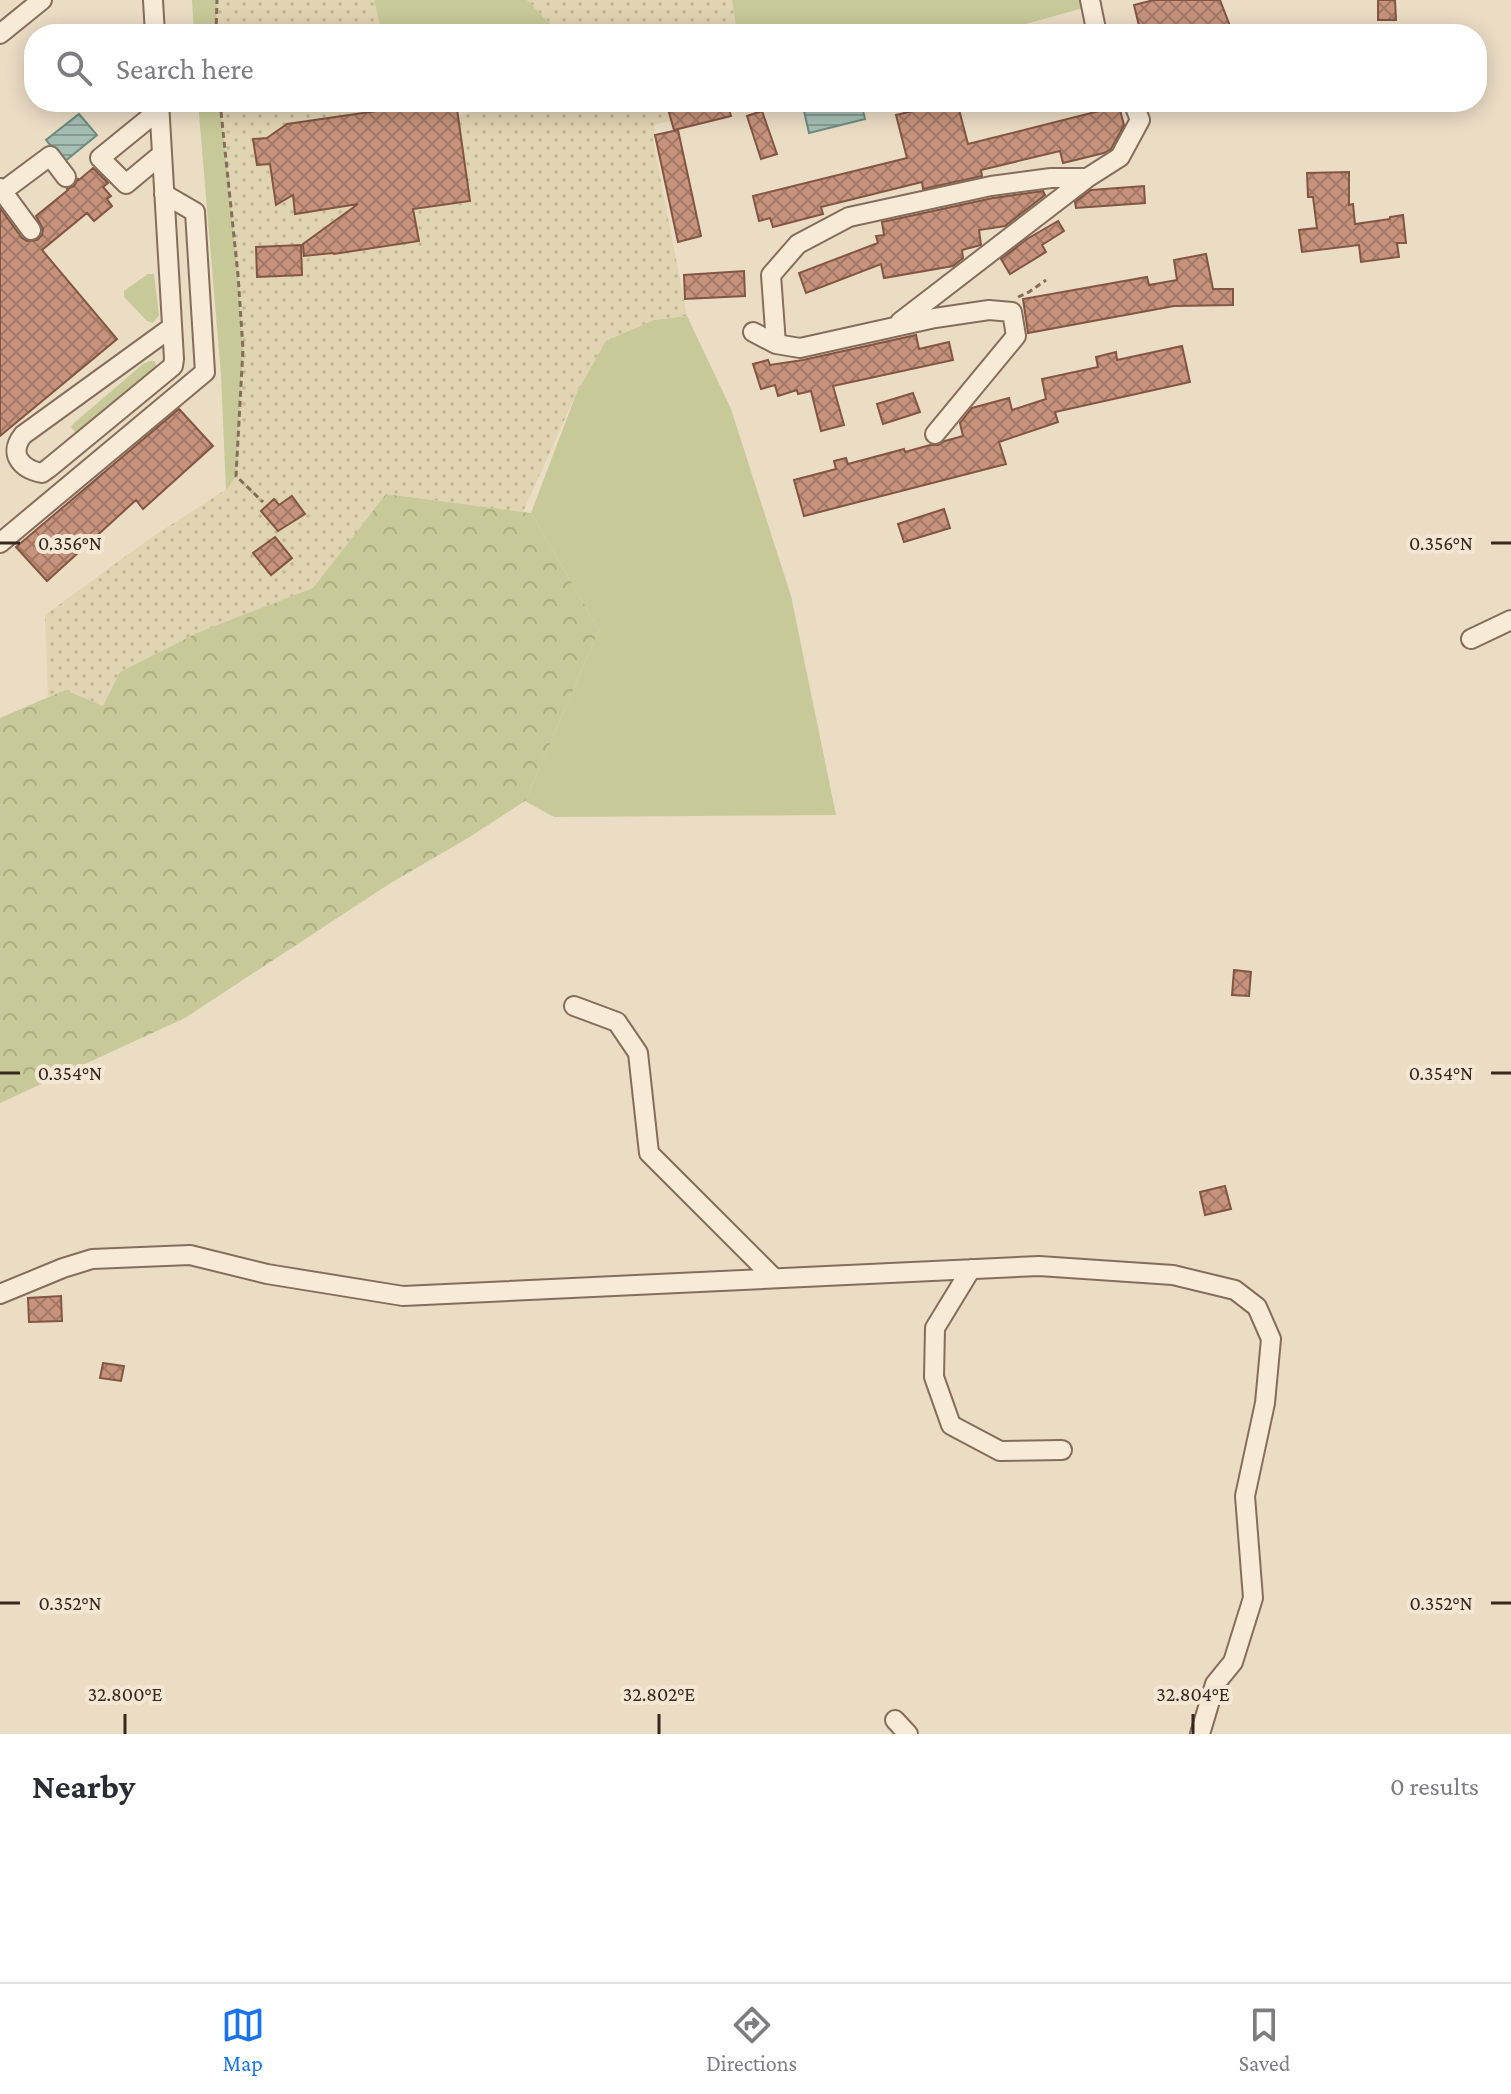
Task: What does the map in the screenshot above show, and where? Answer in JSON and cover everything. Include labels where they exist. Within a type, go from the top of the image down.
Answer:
[{"type":"street","points":[[0,34],[42,0]]},
{"type":"street","points":[[153,0],[154,24]]},
{"type":"street","points":[[1090,0],[1095,24]]},
{"type":"street","points":[[152,112],[100,158],[126,184],[162,154]]},
{"type":"street","points":[[159,112],[174,359],[173,366],[42,473],[27,469],[16,454],[16,443],[23,435],[172,327]]},
{"type":"street","points":[[895,327],[1087,178],[1120,157],[1140,120],[1137,112]]},
{"type":"street","points":[[31,230],[2,189],[50,156],[66,177]]},
{"type":"street","points":[[776,344],[771,275],[798,244],[849,217],[991,186],[1051,178],[1087,178]]},
{"type":"street","points":[[0,543],[205,372],[195,212],[164,194]]},
{"type":"street","points":[[753,332],[776,344],[800,348],[935,318],[989,310],[1012,312],[1016,336],[935,434]]},
{"type":"street","points":[[1471,639],[1511,620]]},
{"type":"street","points":[[574,1006],[617,1022],[638,1053],[649,1153],[774,1278]]},
{"type":"street","points":[[0,1294],[92,1259],[190,1255],[267,1274],[403,1296],[1039,1266],[1173,1275],[1235,1290],[1257,1307],[1271,1339],[1265,1403],[1245,1496],[1253,1598],[1233,1662],[1215,1684],[1200,1734]]},
{"type":"street","points":[[971,1269],[935,1328],[934,1377],[951,1425],[1000,1451],[1062,1450]]},
{"type":"street","points":[[895,1720],[908,1734]]},
{"type":"path","points":[[216,24],[217,0]]},
{"type":"path","points":[[221,112],[243,349],[236,476],[263,502]]},
{"type":"shaded area","points":[[217,0],[374,0],[380,24],[216,24]]},
{"type":"shaded area","points":[[527,0],[732,0],[736,24],[550,24]]},
{"type":"shaded area","points":[[221,112],[398,112],[401,124],[470,112],[705,112],[654,125],[653,140],[687,316],[654,320],[606,342],[577,392],[523,512],[386,494],[313,588],[197,633],[120,672],[103,706],[65,690],[48,697],[45,615],[152,537],[225,490],[236,476],[243,349]]},
{"type":"shaded area","points":[[804,112],[863,112],[865,119],[809,133]]},
{"type":"shaded area","points":[[79,114],[97,135],[64,162],[46,140]]},
{"type":"green space","points":[[192,0],[217,0],[216,24],[193,24]]},
{"type":"green space","points":[[374,0],[527,0],[550,24],[380,24]]},
{"type":"green space","points":[[732,0],[1081,0],[1083,8],[1026,24],[736,24]]},
{"type":"green space","points":[[199,112],[221,112],[238,275],[243,349],[236,476],[226,490],[221,375]]},
{"type":"green space","points":[[148,274],[154,274],[159,315],[153,323],[147,321],[124,297],[124,291]]},
{"type":"green space","points":[[687,316],[731,409],[791,596],[836,815],[554,817],[525,801],[599,630],[531,513],[577,392],[606,341],[654,320]]},
{"type":"green space","points":[[150,361],[157,366],[154,376],[81,433],[76,433],[71,427],[74,423]]},
{"type":"green space","points":[[386,494],[531,513],[599,630],[525,801],[389,884],[185,1018],[0,1103],[0,718],[65,690],[103,706],[120,672],[197,633],[313,588]]},
{"type":"building","points":[[1154,0],[1220,0],[1229,24],[1139,24],[1134,5]]},
{"type":"building","points":[[1378,0],[1395,0],[1396,20],[1378,20]]},
{"type":"building","points":[[370,112],[457,112],[470,201],[413,209],[419,241],[304,256],[303,244],[358,204],[295,214],[293,195],[276,205],[270,164],[257,165],[253,139],[267,138],[287,124]]},
{"type":"building","points":[[669,112],[730,112],[731,116],[674,130]]},
{"type":"building","points":[[762,112],[777,154],[761,159],[747,116]]},
{"type":"building","points":[[908,112],[960,112],[968,144],[1095,112],[1121,112],[1124,125],[1111,149],[1104,153],[1063,163],[1060,151],[981,170],[982,176],[923,189],[922,182],[821,207],[823,214],[773,227],[770,218],[759,221],[753,196],[907,158],[896,115]]},
{"type":"building","points":[[678,130],[701,236],[678,242],[655,135]]},
{"type":"building","points":[[93,168],[108,183],[103,187],[111,196],[107,199],[112,206],[94,221],[87,213],[42,250],[117,339],[0,436],[0,208],[22,238],[37,240],[43,229],[36,216]]},
{"type":"building","points":[[1349,172],[1349,205],[1353,204],[1355,224],[1403,215],[1406,243],[1397,243],[1399,257],[1361,262],[1359,245],[1302,252],[1299,230],[1317,228],[1313,197],[1308,197],[1307,173]]},
{"type":"building","points":[[1144,186],[1145,203],[1076,208],[1075,202],[1091,190]]},
{"type":"building","points":[[1043,191],[1045,195],[1005,226],[979,230],[981,245],[962,250],[963,258],[953,266],[884,278],[881,264],[806,293],[799,273],[878,243],[876,236],[884,235],[882,222],[993,198]]},
{"type":"building","points":[[1058,221],[1064,231],[1042,245],[1046,252],[1010,274],[1001,259]]},
{"type":"building","points":[[301,245],[302,275],[257,277],[256,247]]},
{"type":"building","points":[[1206,254],[1213,289],[1233,289],[1233,305],[1174,306],[1028,333],[1023,299],[1147,277],[1149,285],[1177,280],[1174,260]]},
{"type":"building","points":[[744,271],[745,296],[685,299],[684,275]]},
{"type":"building","points":[[916,335],[919,349],[949,342],[953,360],[833,386],[844,425],[821,431],[811,391],[798,394],[797,390],[778,396],[775,385],[761,389],[753,364],[768,360],[770,365],[803,360]]},
{"type":"building","points":[[1182,346],[1190,382],[1055,412],[1058,422],[999,442],[1006,464],[804,516],[794,480],[836,469],[834,461],[846,458],[848,464],[904,449],[905,452],[938,445],[963,436],[960,423],[972,408],[1009,398],[1012,410],[1046,399],[1042,379],[1098,367],[1096,357],[1116,352],[1117,360]]},
{"type":"building","points":[[913,393],[920,412],[883,424],[877,404]]},
{"type":"building","points":[[179,409],[213,446],[143,509],[136,500],[47,581],[16,547]]},
{"type":"building","points":[[292,496],[305,514],[278,531],[261,511],[274,499],[279,505]]},
{"type":"building","points":[[944,509],[950,528],[904,542],[898,524]]},
{"type":"building","points":[[275,537],[292,558],[271,575],[253,553]]},
{"type":"building","points":[[1234,970],[1251,972],[1249,996],[1232,995]]},
{"type":"building","points":[[1225,1186],[1231,1209],[1205,1215],[1200,1192]]},
{"type":"building","points":[[61,1296],[62,1321],[29,1322],[28,1298]]},
{"type":"building","points":[[103,1363],[124,1366],[121,1381],[100,1378]]}]
